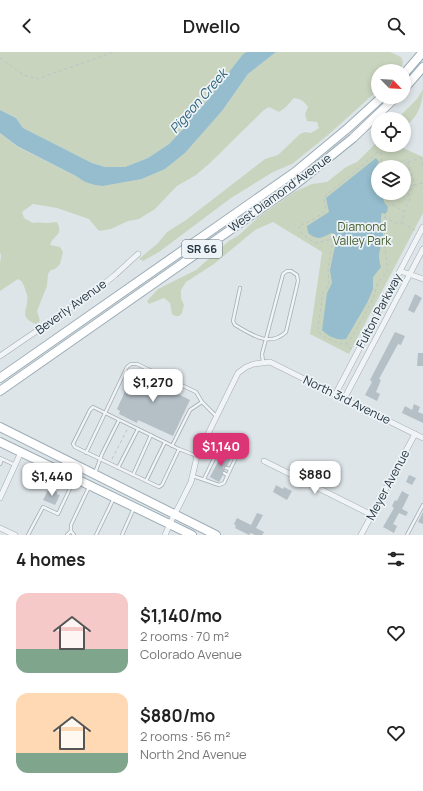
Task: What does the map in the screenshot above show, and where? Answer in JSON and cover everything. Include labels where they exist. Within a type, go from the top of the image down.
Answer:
[{"type":"main road","points":[[411,66],[423,52]]},
{"type":"main road","points":[[411,81],[423,68]]},
{"type":"main road","name":"West Diamond Avenue","points":[[0,378],[295,172],[374,104]]},
{"type":"main road","name":"West Diamond Avenue","points":[[0,391],[296,184],[353,138],[389,104]]},
{"type":"main road","points":[[0,427],[216,535]]},
{"type":"main road","points":[[0,442],[192,535]]},
{"type":"street","name":"Fulton Parkway","points":[[335,395],[423,228]]},
{"type":"street","name":"Fulton Parkway","points":[[344,399],[423,249]]},
{"type":"street","name":"Beverly Avenue","points":[[0,356],[94,292],[138,254]]},
{"type":"street","points":[[400,271],[423,280]]},
{"type":"street","points":[[165,535],[193,476],[197,456],[206,436],[238,373],[246,367],[263,362]]},
{"type":"street","name":"North 3rd Avenue","points":[[263,362],[270,362],[423,438]]},
{"type":"street","name":"Meyer Avenue","points":[[362,535],[415,434]]},
{"type":"street","points":[[1,495],[16,466],[21,452]]},
{"type":"street","points":[[264,461],[372,515]]},
{"type":"street","points":[[0,528],[15,535]]},
{"type":"lane","points":[[240,288],[233,320],[235,325],[259,338],[266,340],[282,335],[286,332],[298,281],[297,275],[291,271],[286,271],[283,274],[266,340],[262,354],[263,362]]},
{"type":"lane","points":[[86,453],[127,367],[131,364],[137,364],[196,392],[202,402],[216,416]]},
{"type":"lane","points":[[172,446],[190,410],[202,402]]},
{"type":"lane","points":[[179,449],[162,485],[159,487],[100,460],[75,447],[73,444],[90,410],[93,408],[172,446],[197,456]]},
{"type":"lane","points":[[94,475],[119,420]]},
{"type":"lane","points":[[118,468],[138,429]]},
{"type":"lane","points":[[132,475],[151,436]]},
{"type":"lane","points":[[193,476],[219,485],[224,483],[237,455],[234,450],[206,436]]},
{"type":"lane","points":[[146,481],[165,442]]},
{"type":"lane","points":[[204,479],[221,444]]},
{"type":"lane","points":[[216,455],[220,457]]},
{"type":"lane","points":[[0,464],[1,459],[16,466]]},
{"type":"lane","points":[[213,461],[217,463]]},
{"type":"lane","points":[[210,467],[214,469]]},
{"type":"lane","points":[[226,468],[230,470]]},
{"type":"lane","points":[[28,535],[43,507],[58,514],[75,478]]},
{"type":"lane","points":[[74,535],[71,531],[71,525],[90,485]]},
{"type":"lane","points":[[96,535],[114,497]]},
{"type":"lane","points":[[407,535],[423,505]]},
{"type":"lane","points":[[122,535],[134,507]]},
{"type":"lane","points":[[67,535],[71,531]]},
{"type":"path","points":[[0,58],[24,75],[37,79],[114,52]]},
{"type":"path","points":[[382,160],[382,154],[381,152],[378,152],[324,197],[323,200],[326,208],[324,212],[305,224],[299,225],[299,230],[301,233],[316,243],[332,239],[328,270],[329,284],[323,293],[318,330],[322,336],[340,344],[346,343],[352,337],[376,291],[378,282],[387,273],[388,268],[384,248],[384,216],[390,204]]},
{"type":"path","points":[[411,161],[421,158],[423,166]]},
{"type":"path","points":[[401,223],[407,204],[410,200],[408,196],[414,184],[411,175]]},
{"type":"path","points":[[413,186],[423,183]]},
{"type":"path","points":[[387,200],[390,204],[405,212]]},
{"type":"path","points":[[384,216],[396,223],[401,223],[415,230]]},
{"type":"path","points":[[346,343],[348,347],[352,349]]},
{"type":"path","points":[[110,464],[129,425]]},
{"type":"green space","points":[[0,52],[247,52],[243,54],[229,72],[222,78],[210,97],[201,108],[187,120],[186,126],[169,144],[148,158],[125,167],[105,167],[92,163],[23,128],[16,118],[0,110]]},
{"type":"green space","points":[[276,52],[390,52],[401,57],[403,62],[403,64],[371,64],[371,96],[328,135],[292,164],[273,172],[231,198],[159,252],[143,261],[139,259],[158,243],[167,232],[186,220],[265,159],[278,155],[300,134],[305,132],[311,133],[319,128],[317,122],[307,121],[305,114],[308,107],[305,103],[294,98],[279,112],[269,107],[264,110],[210,163],[196,175],[177,186],[155,209],[139,219],[128,221],[111,229],[99,231],[89,219],[57,208],[33,204],[22,212],[24,218],[33,223],[57,222],[59,233],[51,241],[50,245],[60,247],[63,252],[60,264],[48,274],[47,286],[37,311],[40,321],[36,324],[30,321],[25,315],[27,295],[20,280],[18,279],[0,291],[0,133],[16,146],[85,182],[103,186],[142,179],[165,169],[185,153],[222,111],[248,74]]},
{"type":"green space","points":[[423,89],[420,106],[411,121],[411,112],[404,112],[417,99]]},
{"type":"green space","name":"Diamond Valley Park","points":[[371,148],[371,152],[411,152],[423,157],[423,213],[349,354],[310,334],[322,252],[273,222],[255,230],[214,264],[186,282],[181,290],[181,298],[184,305],[182,313],[179,316],[172,314],[170,303],[164,298],[149,304],[147,301],[158,289],[196,270],[260,216],[294,192],[312,184],[327,182],[346,167],[357,162]]},
{"type":"water","points":[[247,52],[276,52],[248,74],[222,111],[185,153],[165,169],[142,179],[103,186],[85,182],[17,146],[0,133],[0,110],[16,118],[23,128],[92,163],[105,167],[125,167],[148,158],[169,144],[186,126],[187,120],[201,108],[210,97],[222,78],[229,72],[243,54]]},
{"type":"water","points":[[371,162],[371,200],[384,200],[388,207],[387,212],[385,214],[382,213],[381,216],[383,235],[379,258],[381,267],[373,277],[373,289],[367,303],[346,339],[336,339],[322,330],[327,293],[332,283],[330,270],[337,237],[335,234],[331,233],[324,237],[314,237],[308,233],[307,226],[329,212],[326,198]]},
{"type":"building","points":[[415,294],[422,298],[414,313],[408,310]]},
{"type":"building","points":[[395,332],[405,336],[401,345],[398,344],[379,379],[381,380],[376,392],[380,394],[377,401],[365,395],[372,382],[370,380]]},
{"type":"building","points":[[418,353],[423,353],[423,366],[417,366]]},
{"type":"building","points":[[134,372],[145,377],[147,372],[165,380],[162,386],[190,400],[173,436],[138,420],[137,423],[119,414],[120,411],[117,409]]},
{"type":"building","points":[[414,404],[420,407],[418,412],[423,414],[423,423],[402,413],[405,406],[412,410]]},
{"type":"building","points":[[223,452],[232,456],[227,466],[223,467],[225,470],[222,472],[223,475],[219,482],[210,477]]},
{"type":"building","points":[[409,475],[416,478],[412,485],[406,482]]},
{"type":"building","points":[[276,485],[283,489],[284,487],[292,491],[287,500],[273,492]]},
{"type":"building","points":[[52,489],[60,495],[55,505],[43,500],[48,490],[51,491]]},
{"type":"building","points":[[402,491],[409,495],[402,509],[408,512],[406,516],[399,513],[393,524],[397,526],[394,533],[383,527],[394,508],[392,506],[395,500],[397,501]]},
{"type":"building","points":[[423,512],[423,524],[418,522]]},
{"type":"building","points":[[257,513],[263,515],[256,528],[264,532],[262,535],[255,535],[251,533],[249,535],[235,528],[236,526],[234,524],[237,518],[251,525]]},
{"type":"water label","name":"Pigeon Creek","points":[[198,101]]}]
